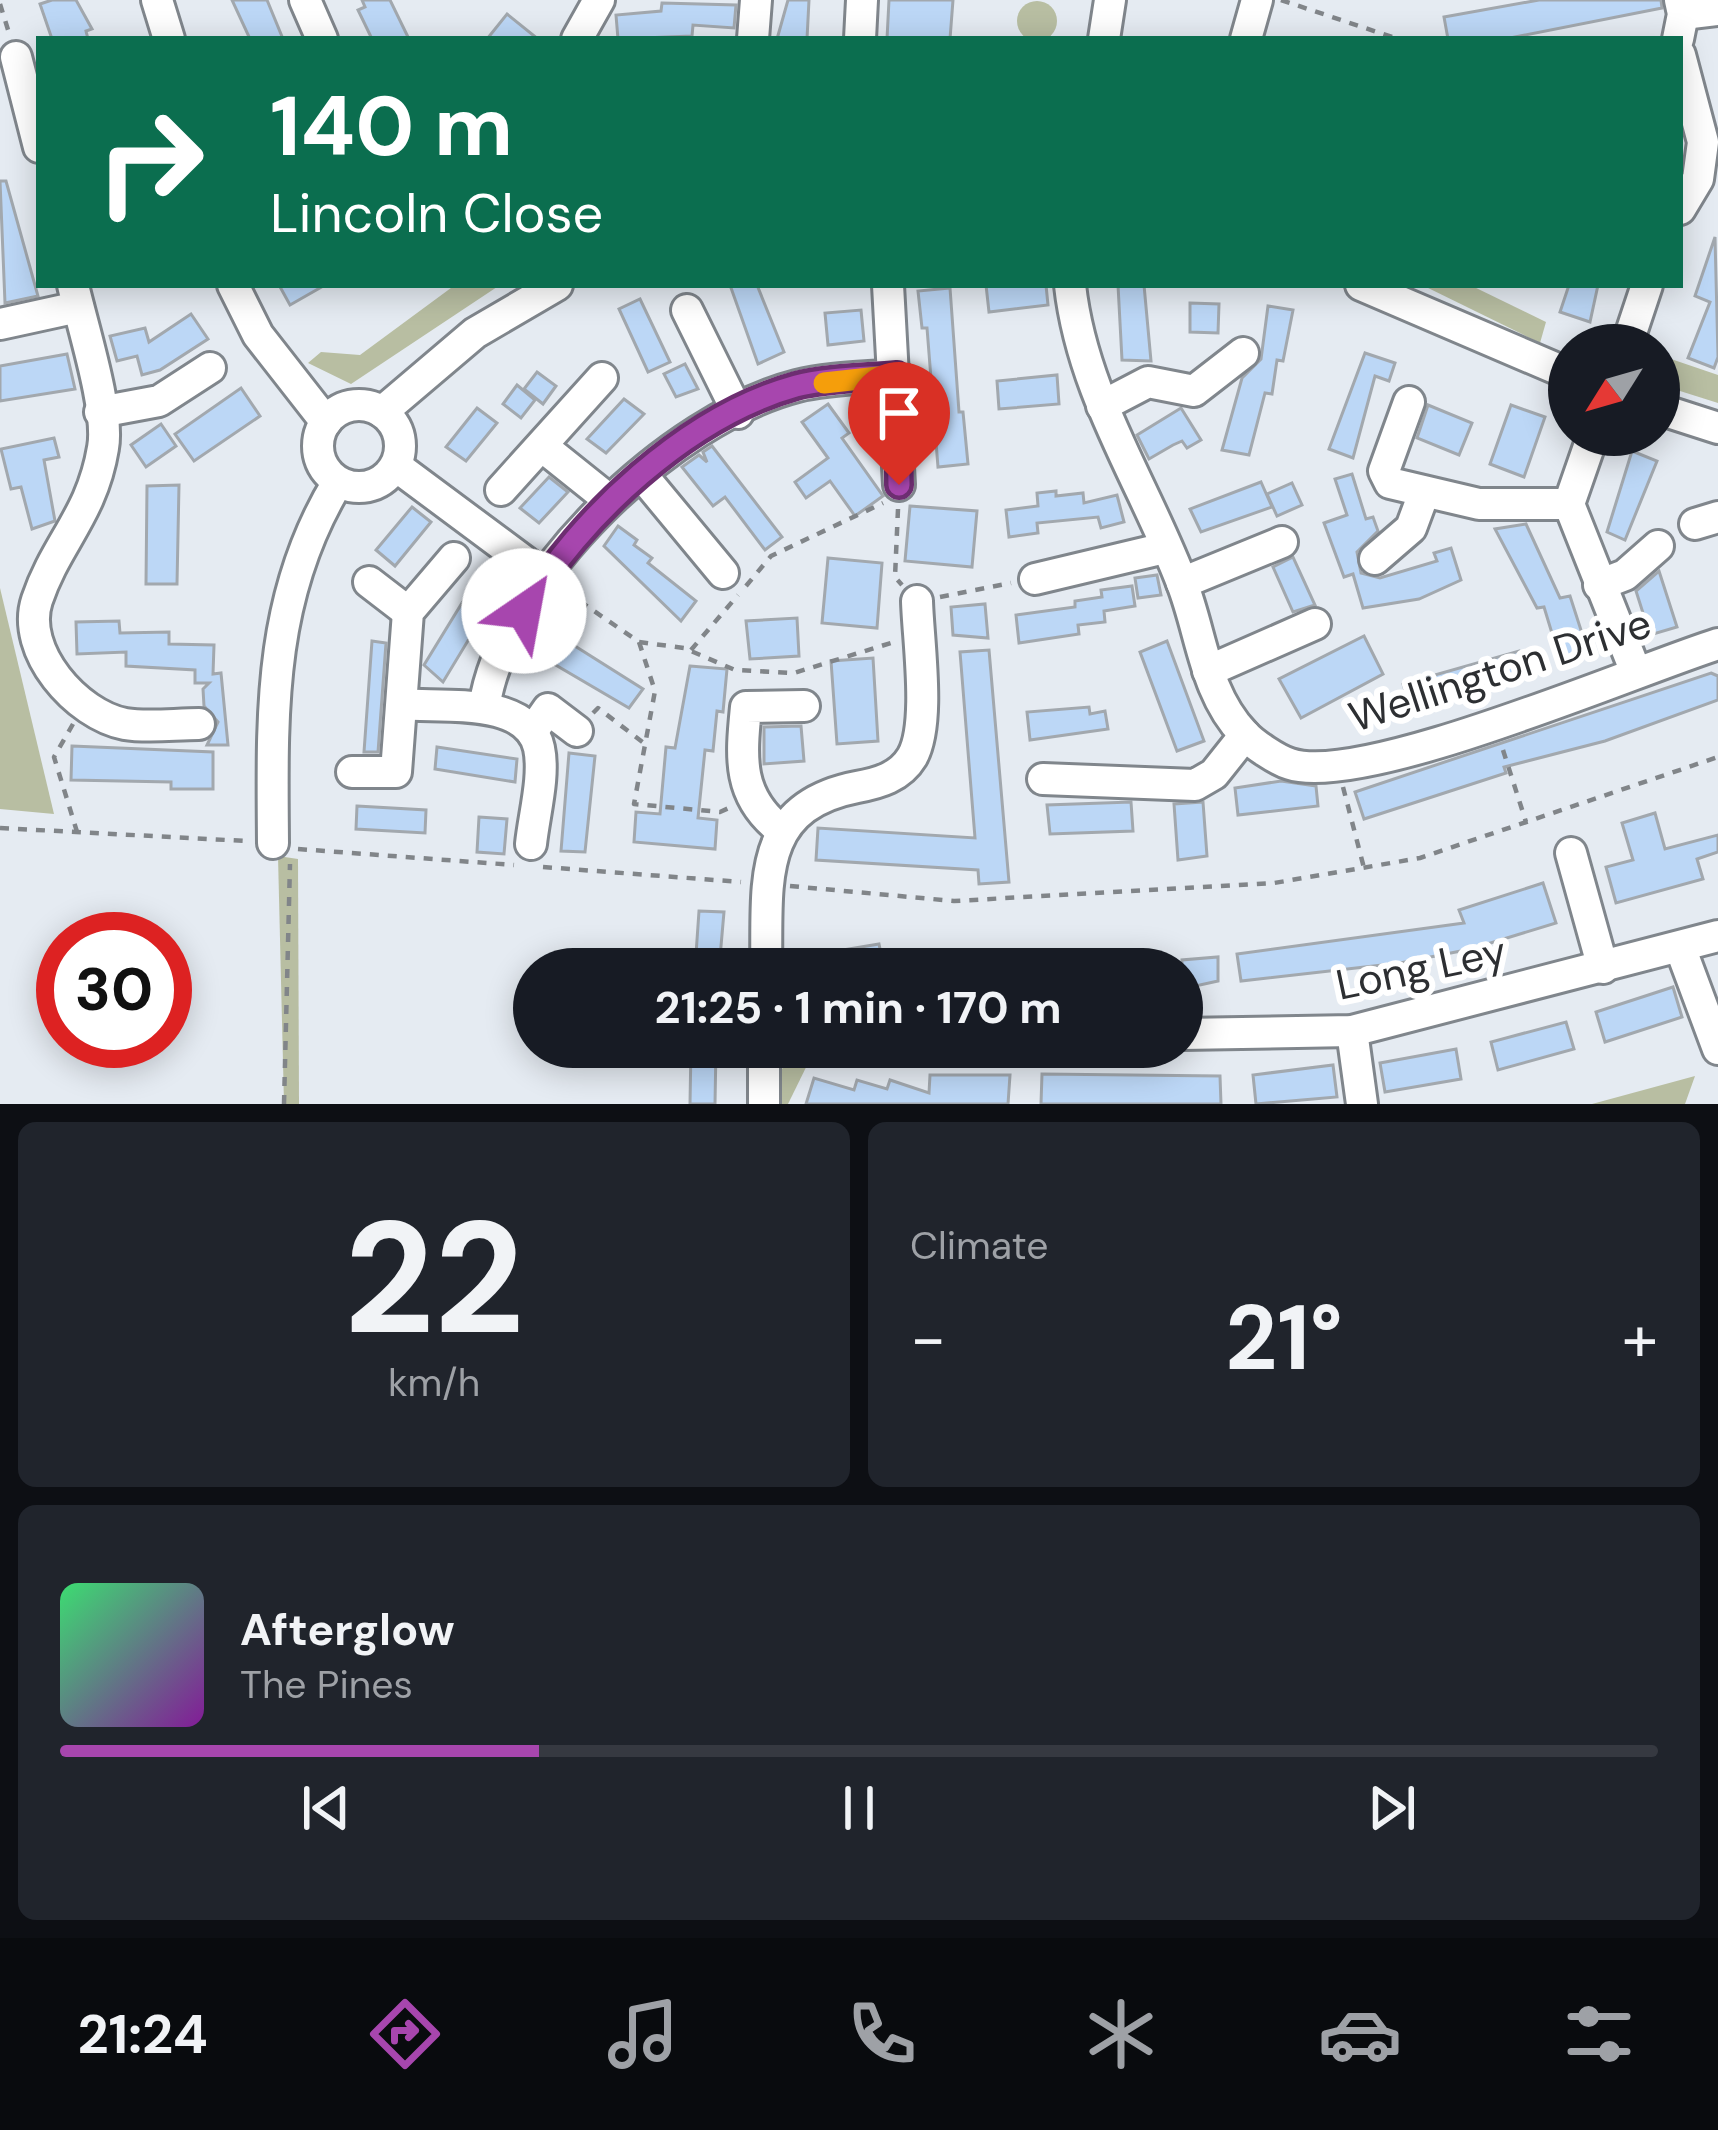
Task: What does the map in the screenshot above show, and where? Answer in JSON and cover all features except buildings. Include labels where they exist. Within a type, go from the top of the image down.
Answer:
[{"type":"street","points":[[157,0],[168,36]]},
{"type":"street","points":[[305,0],[321,36]]},
{"type":"street","points":[[579,36],[598,0]]},
{"type":"street","points":[[753,36],[756,0]]},
{"type":"street","points":[[860,36],[862,0]]},
{"type":"street","points":[[1104,36],[1110,0]]},
{"type":"street","points":[[1247,36],[1257,0]]},
{"type":"street","points":[[1680,18],[1718,10]]},
{"type":"street","points":[[1683,66],[1708,182],[1683,206]]},
{"type":"street","points":[[12,74],[36,139]]},
{"type":"street","points":[[234,288],[258,335],[326,422]]},
{"type":"street","points":[[382,412],[475,333],[552,288]]},
{"type":"street","points":[[888,288],[897,375],[899,485]]},
{"type":"street","name":"Wellington Drive","points":[[1070,288],[1075,326],[1102,406],[1182,583],[1208,671],[1245,735],[1291,765],[1371,764],[1718,644]]},
{"type":"street","points":[[1368,288],[1548,365]]},
{"type":"street","points":[[1634,324],[1646,288]]},
{"type":"street","points":[[0,324],[75,296],[105,442],[89,507],[59,556],[34,613],[38,642],[50,670],[96,710],[138,725],[199,724]]},
{"type":"street","points":[[687,310],[738,413]]},
{"type":"street","points":[[1102,406],[1148,382],[1194,391],[1243,353]]},
{"type":"street","points":[[100,412],[159,401],[210,368]]},
{"type":"street","points":[[484,708],[503,646],[544,576],[608,499],[696,432],[795,386],[897,375]]},
{"type":"street","points":[[501,490],[602,378]]},
{"type":"street","points":[[1409,402],[1384,471],[1390,483],[1479,504],[1569,504]]},
{"type":"street","points":[[358,405],[382,412],[398,430],[396,466],[376,484],[350,487],[338,482],[321,461],[320,434],[326,422],[358,405]]},
{"type":"street","points":[[1680,416],[1718,428]]},
{"type":"street","points":[[543,446],[608,499]]},
{"type":"street","points":[[1586,456],[1569,504],[1635,670]]},
{"type":"street","points":[[396,466],[544,576]]},
{"type":"street","points":[[641,474],[723,573]]},
{"type":"street","points":[[271,844],[277,641],[296,569],[338,482]]},
{"type":"street","points":[[1375,559],[1411,528],[1424,493]]},
{"type":"street","points":[[1182,583],[1282,542]]},
{"type":"street","points":[[1599,585],[1625,575],[1658,546]]},
{"type":"street","points":[[1035,579],[1166,548]]},
{"type":"street","points":[[352,772],[396,772],[408,612],[454,558]]},
{"type":"street","points":[[369,582],[408,612]]},
{"type":"street","points":[[767,948],[769,866],[782,831],[820,796],[888,779],[911,759],[921,728],[917,602]]},
{"type":"street","points":[[1208,671],[1316,624]]},
{"type":"street","points":[[402,704],[484,708],[514,718],[532,732],[540,752],[532,844]]},
{"type":"street","points":[[782,831],[751,799],[741,760],[746,706],[804,706]]},
{"type":"street","points":[[532,732],[548,710],[577,731]]},
{"type":"street","points":[[1043,779],[1195,785],[1214,774],[1245,735]]},
{"type":"street","points":[[1571,853],[1603,968]]},
{"type":"street","name":"Long Ley","points":[[1203,1034],[1352,1031],[1718,936]]},
{"type":"street","points":[[1680,947],[1718,1049]]},
{"type":"street","points":[[1352,1031],[1362,1104]]},
{"type":"street","points":[[764,1068],[764,1104]]},
{"type":"path","points":[[1281,0],[1389,36]]},
{"type":"path","points":[[0,4],[12,74]]},
{"type":"path","points":[[690,651],[772,556],[898,496],[895,577],[917,602],[1035,579]]},
{"type":"path","points":[[544,576],[639,642],[690,651],[735,670],[794,673],[917,637]]},
{"type":"path","points":[[639,642],[655,691],[634,804],[720,812],[751,799]]},
{"type":"path","points":[[577,731],[598,708],[645,744]]},
{"type":"path","points":[[78,835],[54,757],[96,710]]},
{"type":"path","points":[[1495,722],[1526,822]]},
{"type":"path","points":[[777,885],[954,901],[1274,883],[1420,858],[1718,757]]},
{"type":"path","points":[[1337,764],[1364,868]]},
{"type":"path","points":[[0,828],[271,844],[284,1104]]},
{"type":"green space","points":[[1029,2],[1045,2],[1056,13],[1056,29],[1050,36],[1024,36],[1018,29],[1018,13]]},
{"type":"green space","points":[[451,288],[495,288],[351,384],[308,363],[321,352],[360,355]]},
{"type":"green space","points":[[1428,288],[1476,288],[1546,322],[1540,343]]},
{"type":"green space","points":[[1680,362],[1718,375],[1718,403],[1680,391]]},
{"type":"green space","points":[[0,588],[54,814],[0,809]]},
{"type":"green space","points":[[278,856],[298,859],[299,1104],[284,1104]]},
{"type":"green space","points":[[783,1068],[806,1068],[788,1104],[773,1104]]},
{"type":"green space","points":[[1695,1076],[1685,1104],[1592,1104]]},
{"type":"slow traffic","points":[[824,383],[897,375],[898,416]]},
{"type":"route","points":[[524,611],[544,576],[608,499],[696,432],[795,386],[897,375],[899,485]]}]
